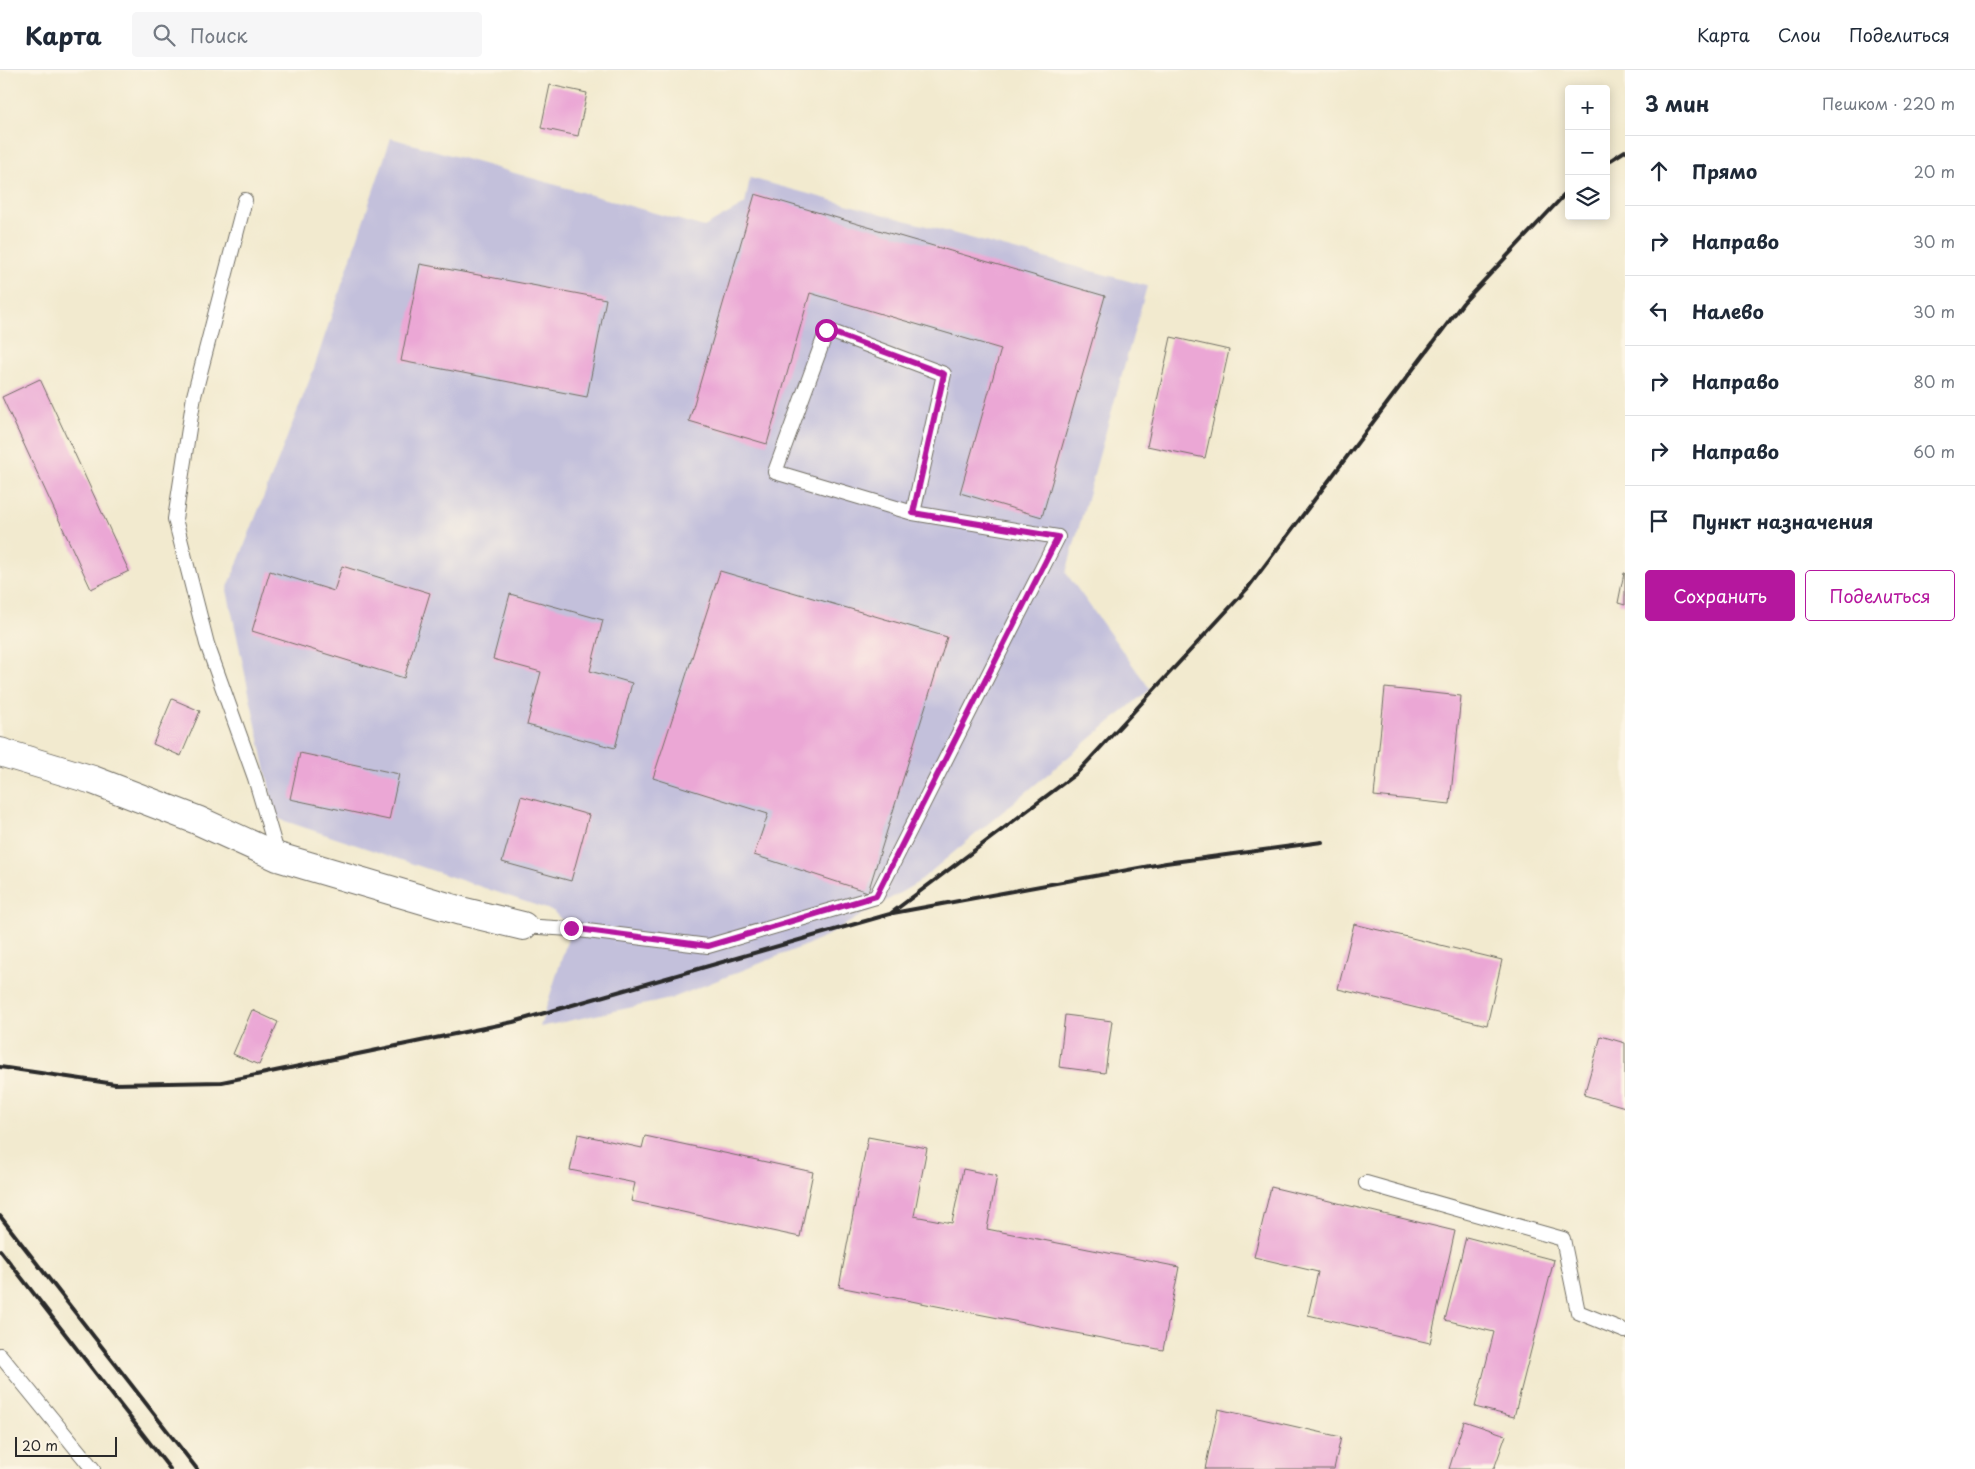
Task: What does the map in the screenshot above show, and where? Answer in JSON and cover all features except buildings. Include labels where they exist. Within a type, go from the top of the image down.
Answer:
[{"type":"street","points":[[0,752],[119,790],[197,820],[278,857],[461,911],[523,926]]},
{"type":"lane","points":[[244,200],[194,396],[175,519],[207,644],[255,778],[278,857]]},
{"type":"lane","points":[[523,926],[571,928],[708,946],[876,896],[1058,537],[913,513],[775,472],[826,330],[944,374],[913,513]]},
{"type":"lane","points":[[1366,1183],[1563,1238],[1578,1312],[1625,1331]]},
{"type":"lane","points":[[0,1355],[93,1469]]},
{"type":"shaded area","points":[[391,138],[704,227],[745,204],[750,178],[1147,286],[1066,573],[1150,689],[917,883],[819,940],[670,999],[540,1027],[571,929],[553,911],[276,818],[227,590],[313,371]]},
{"type":"railway","points":[[1610,160],[1625,151]]},
{"type":"railway","points":[[0,1067],[115,1084],[222,1082],[513,1022],[890,914],[1077,773],[1247,589],[1463,303],[1565,194]]},
{"type":"railway","points":[[893,913],[1166,863],[1322,842]]},
{"type":"railway","points":[[0,1216],[197,1469]]},
{"type":"railway","points":[[0,1250],[170,1469]]},
{"type":"route","points":[[571,928],[708,946],[876,896],[1058,537],[913,513],[944,374],[826,330]]}]
